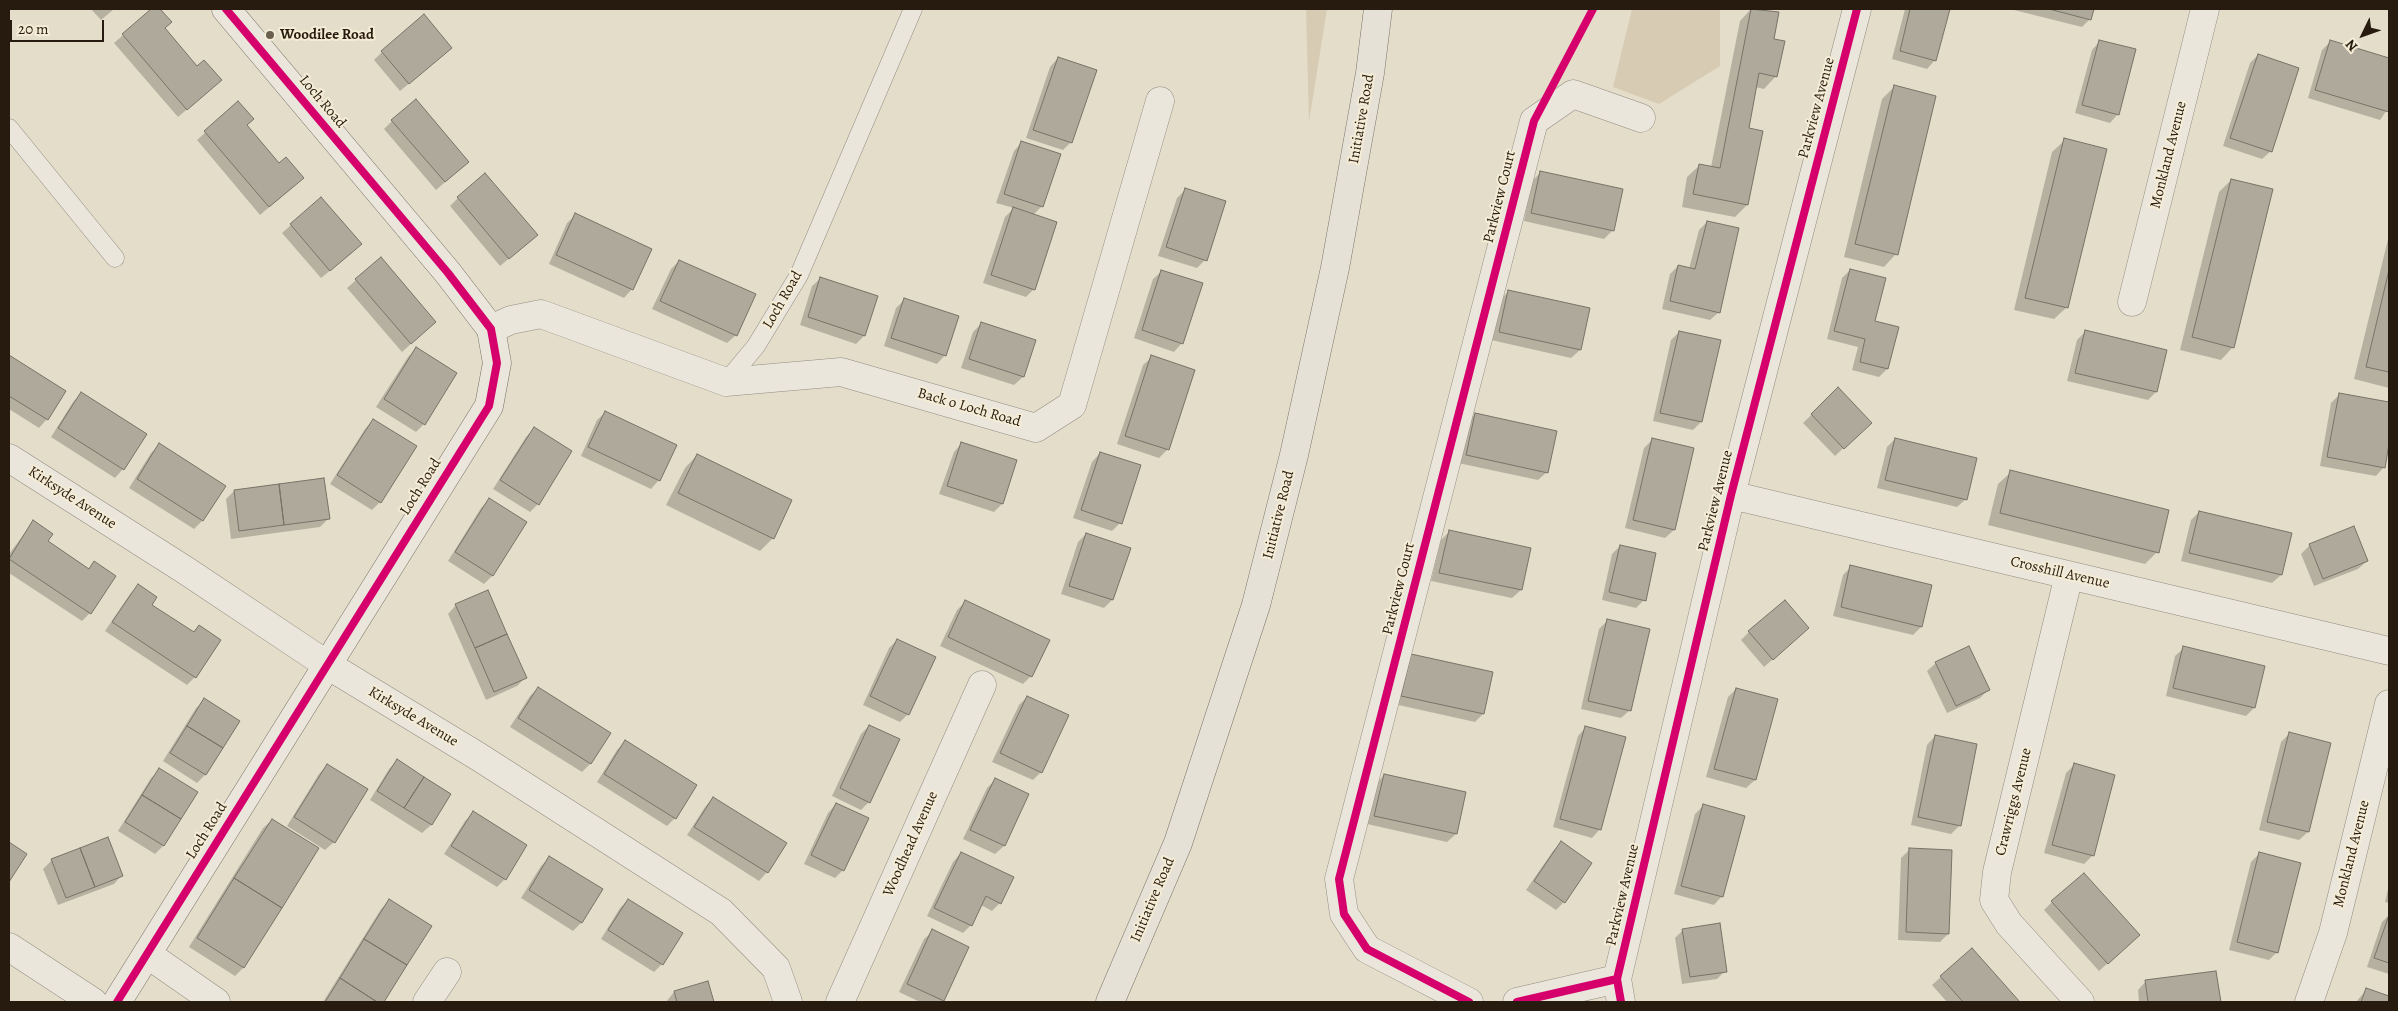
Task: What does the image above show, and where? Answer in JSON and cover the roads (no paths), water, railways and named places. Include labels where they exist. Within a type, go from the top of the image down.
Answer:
[{"type":"main road","name":"Initiative Road","points":[[1110,1002],[1178,843],[1256,605],[1294,455],[1335,268],[1370,73],[1378,9]]},
{"type":"street","name":"Loch Road","points":[[116,1002],[489,406],[496,363],[491,329],[448,273],[226,9]]},
{"type":"street","name":"Parkview Avenue","points":[[1619,990],[1731,495],[1857,9]]},
{"type":"street","name":"Monkland Avenue","points":[[2132,302],[2206,9]]},
{"type":"street","name":"Parkview Court","points":[[1469,1002],[1367,949],[1344,914],[1339,878],[1534,121],[1573,94],[1641,118]]},
{"type":"street","name":"Back o Loch Road","points":[[726,382],[841,372],[1036,428],[1072,405],[1160,101]]},
{"type":"street","points":[[491,329],[511,320],[541,314],[726,382]]},
{"type":"street","name":"Kirksyde Avenue","points":[[9,458],[185,570],[326,664],[479,757],[721,912],[776,968],[788,1002]]},
{"type":"street","name":"Crosshill Avenue","points":[[1731,495],[2389,651]]},
{"type":"street","name":"Crawriggs Avenue","points":[[2069,575],[1997,872],[1994,900],[2008,924],[2080,1002]]},
{"type":"street","name":"Woodhead Avenue","points":[[840,1002],[982,686]]},
{"type":"street","name":"Monkland Avenue","points":[[2309,1002],[2333,933],[2389,704]]},
{"type":"street","points":[[9,947],[93,1002]]},
{"type":"street","points":[[147,954],[216,1002]]},
{"type":"street","points":[[427,1002],[447,972]]},
{"type":"street","points":[[1517,1002],[1619,990]]},
{"type":"lane","name":"Loch Road","points":[[726,382],[756,346],[799,275],[913,9]]},
{"type":"lane","points":[[9,128],[115,258]]},
{"type":"place","name":"Woodilee Road","points":[[270,35]]}]
